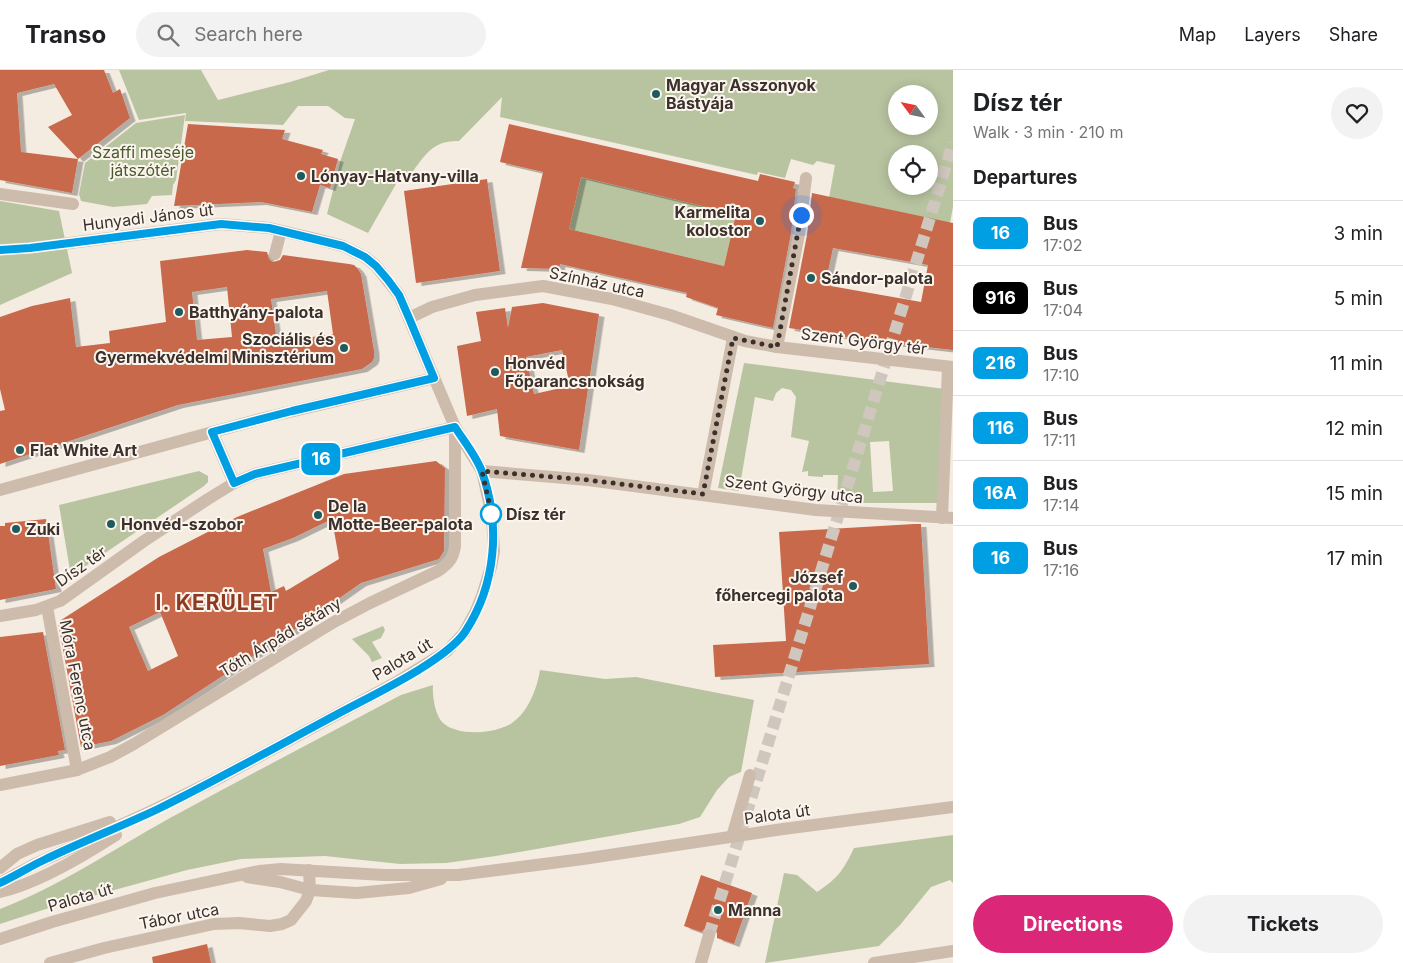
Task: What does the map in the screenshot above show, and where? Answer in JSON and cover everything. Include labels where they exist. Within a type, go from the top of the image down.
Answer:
[{"type":"street","points":[[777,347],[799,234],[806,178]]},
{"type":"street","points":[[0,194],[73,204]]},
{"type":"street","name":"Hunyadi János út","points":[[0,250],[30,248],[221,224],[246,225],[281,231],[343,246],[365,257],[376,266],[399,295],[434,378]]},
{"type":"street","points":[[275,254],[281,231]]},
{"type":"street","name":"Színház utca","points":[[409,318],[432,307],[475,295],[543,286],[612,299],[670,315],[733,338],[777,347]]},
{"type":"street","points":[[703,494],[733,338]]},
{"type":"street","name":"Szent György tér","points":[[777,347],[950,367],[948,518]]},
{"type":"street","points":[[0,490],[307,407],[434,378],[455,427]]},
{"type":"street","name":"Palota út","points":[[2,884],[45,859],[156,809],[223,776],[395,683],[446,651],[464,633],[482,596],[492,567],[494,551],[492,516],[482,471],[455,427]]},
{"type":"street","name":"Dísz tér","points":[[0,616],[46,607],[69,595],[144,541],[234,483],[255,474],[455,427]]},
{"type":"street","name":"Tóth Árpád sétány","points":[[0,786],[77,770],[110,757],[334,622],[448,564],[452,560],[455,546],[455,427]]},
{"type":"street","points":[[212,432],[234,483]]},
{"type":"street","name":"Szent György utca","points":[[482,471],[588,480],[816,510],[948,518]]},
{"type":"street","name":"Móra Ferenc utca","points":[[46,607],[77,770]]},
{"type":"street","points":[[732,837],[750,774]]},
{"type":"street","name":"Palota út","points":[[0,939],[84,912],[155,893],[272,869],[384,875],[458,875],[953,806]]},
{"type":"street","name":"Palota út","points":[[0,868],[16,854],[37,845],[156,809]]},
{"type":"street","name":"Tábor utca","points":[[50,963],[104,948],[214,924],[239,923],[270,926],[282,924],[291,920],[299,912],[310,890],[309,870]]},
{"type":"street","name":"Palota út","points":[[229,877],[248,877],[280,882],[310,890],[357,893],[409,888],[458,875]]},
{"type":"street","points":[[701,963],[709,935]]},
{"type":"street","points":[[874,963],[953,951]]},
{"type":"green space","points":[[119,70],[201,70],[218,100],[329,70],[953,70],[953,207],[950,223],[829,198],[835,165],[817,161],[813,165],[791,159],[785,178],[758,172],[757,175],[500,117],[502,97],[459,141],[450,141],[436,146],[425,155],[411,174],[400,177],[368,233],[327,214],[341,159],[355,119],[345,118],[328,106],[298,106],[283,125],[185,121],[186,113],[139,120]]},
{"type":"green space","name":"Szaffi meséje játszótér","points":[[185,115],[176,180],[173,185],[172,195],[152,196],[147,204],[113,207],[81,201],[79,194],[85,163],[136,123]]},
{"type":"green space","points":[[581,177],[736,214],[724,266],[569,229]]},
{"type":"green space","points":[[0,201],[59,211],[72,273],[0,305]]},
{"type":"green space","points":[[744,363],[945,389],[940,503],[837,503],[838,475],[808,476],[808,471],[802,472],[809,441],[791,437],[796,397],[791,390],[782,388],[776,393],[773,401],[755,397],[739,491],[718,488]],"holes":[[[889,441],[893,491],[873,492],[870,442]]]},
{"type":"green space","points":[[199,471],[208,476],[208,482],[204,486],[71,576],[59,505]]},
{"type":"green space","points":[[383,626],[385,630],[381,638],[372,642],[382,658],[372,662],[369,656],[352,639]]},
{"type":"green space","points":[[540,670],[605,679],[636,677],[754,700],[741,772],[729,777],[717,790],[700,817],[679,824],[446,863],[400,864],[325,856],[241,859],[187,870],[49,908],[0,924],[0,909],[65,878],[170,818],[401,695],[433,685],[434,704],[442,722],[449,727],[466,732],[476,732],[505,727],[523,713],[537,685]]},
{"type":"green space","points":[[953,835],[953,883],[950,880],[931,887],[900,925],[879,946],[765,963],[784,873],[797,875],[817,892],[839,873],[847,863],[854,848]]},
{"type":"building","points":[[0,70],[104,70],[113,93],[120,89],[130,118],[78,159],[72,193],[0,180]],"holes":[[[54,84],[72,115],[48,127],[78,159],[21,152],[17,93]]]},
{"type":"building","points":[[188,124],[285,130],[282,139],[323,150],[321,154],[338,159],[330,188],[320,185],[312,212],[261,202],[174,206]]},
{"type":"building","name":"Karmelita kolostor","points":[[509,124],[758,181],[760,174],[795,182],[793,188],[796,189],[791,233],[773,328],[716,315],[718,308],[686,297],[687,293],[560,264],[559,269],[521,268],[543,172],[500,162]],"holes":[[[581,177],[736,214],[724,266],[569,229]]]},
{"type":"building","points":[[487,179],[500,271],[416,283],[404,191]]},
{"type":"building","name":"Sándor-palota","points":[[812,193],[953,223],[953,350],[864,340],[789,328],[807,235]],"holes":[[[833,248],[928,265],[921,302],[825,285]]]},
{"type":"building","points":[[247,250],[267,252],[269,259],[273,262],[280,260],[283,255],[354,265],[361,274],[374,358],[372,362],[362,369],[178,405],[0,464],[0,411],[5,410],[0,389],[0,317],[32,306],[70,298],[76,347],[110,343],[109,331],[166,322],[160,261]],"holes":[[[227,287],[232,337],[197,340],[192,292]],[[327,291],[333,334],[277,342],[271,299]]]},
{"type":"building","name":"Honvéd Főparancsnokság","points":[[543,303],[599,314],[579,450],[500,436],[497,409],[467,416],[457,346],[481,341],[476,312],[505,308],[508,328],[512,307]],"holes":[[[562,350],[570,386],[534,394],[526,357]]]},
{"type":"building","points":[[436,461],[445,468],[444,551],[439,559],[361,583],[274,644],[163,715],[111,741],[81,747],[58,622],[159,557],[237,517],[344,474]],"holes":[[[332,519],[339,559],[286,591],[284,586],[271,592],[263,549],[293,538]],[[160,612],[178,656],[148,671],[129,627]]]},
{"type":"building","points":[[46,519],[56,589],[0,600],[0,526],[5,526],[5,523]]},
{"type":"building","name":"József főhercegi palota","points":[[921,524],[929,664],[715,677],[713,645],[786,641],[779,532]]},
{"type":"building","points":[[43,632],[65,750],[58,751],[59,755],[0,766],[0,637]]},
{"type":"building","name":"Manna","points":[[701,875],[752,893],[734,944],[717,938],[717,933],[712,927],[707,927],[701,932],[684,926]]},
{"type":"building","points":[[207,944],[211,963],[153,963],[152,957]]},
{"type":"tunnel","points":[[709,935],[953,143]]},
{"type":"bus line","name":"16","points":[[0,250],[30,248],[221,224],[269,228],[343,246],[365,257],[376,266],[399,295],[434,378],[212,432],[234,483],[255,474],[455,427],[482,471],[488,493],[494,536],[492,567],[475,613],[464,633],[446,651],[395,683],[223,776],[156,809],[45,859],[0,883]]},
{"type":"place","name":"Magyar Asszonyok Bástyája","points":[[656,94]]},
{"type":"place","name":"Lónyay-Hatvany-villa","points":[[301,176]]},
{"type":"place","name":"Karmelita kolostor","points":[[760,221]]},
{"type":"place","name":"Sándor-palota","points":[[811,278]]},
{"type":"place","name":"Batthyány-palota","points":[[179,312]]},
{"type":"place","name":"Szociális és Gyermekvédelmi Minisztérium","points":[[344,348]]},
{"type":"place","name":"Honvéd Főparancsnokság","points":[[495,372]]},
{"type":"place","name":"Flat White Art","points":[[20,450]]},
{"type":"place","name":"Dísz tér","points":[[491,514]]},
{"type":"place","name":"De la Motte-Beer-palota","points":[[318,515]]},
{"type":"place","name":"Honvéd-szobor","points":[[111,524]]},
{"type":"place","name":"Zuki","points":[[16,529]]},
{"type":"place","name":"József főhercegi palota","points":[[853,586]]},
{"type":"place","name":"Manna","points":[[718,910]]},
{"type":"district","name":"I. KERÜLET","points":[[217,603]]},
{"type":"route","points":[[491,514],[492,516],[482,471],[588,480],[703,494],[733,338],[777,347],[801,215]]}]
